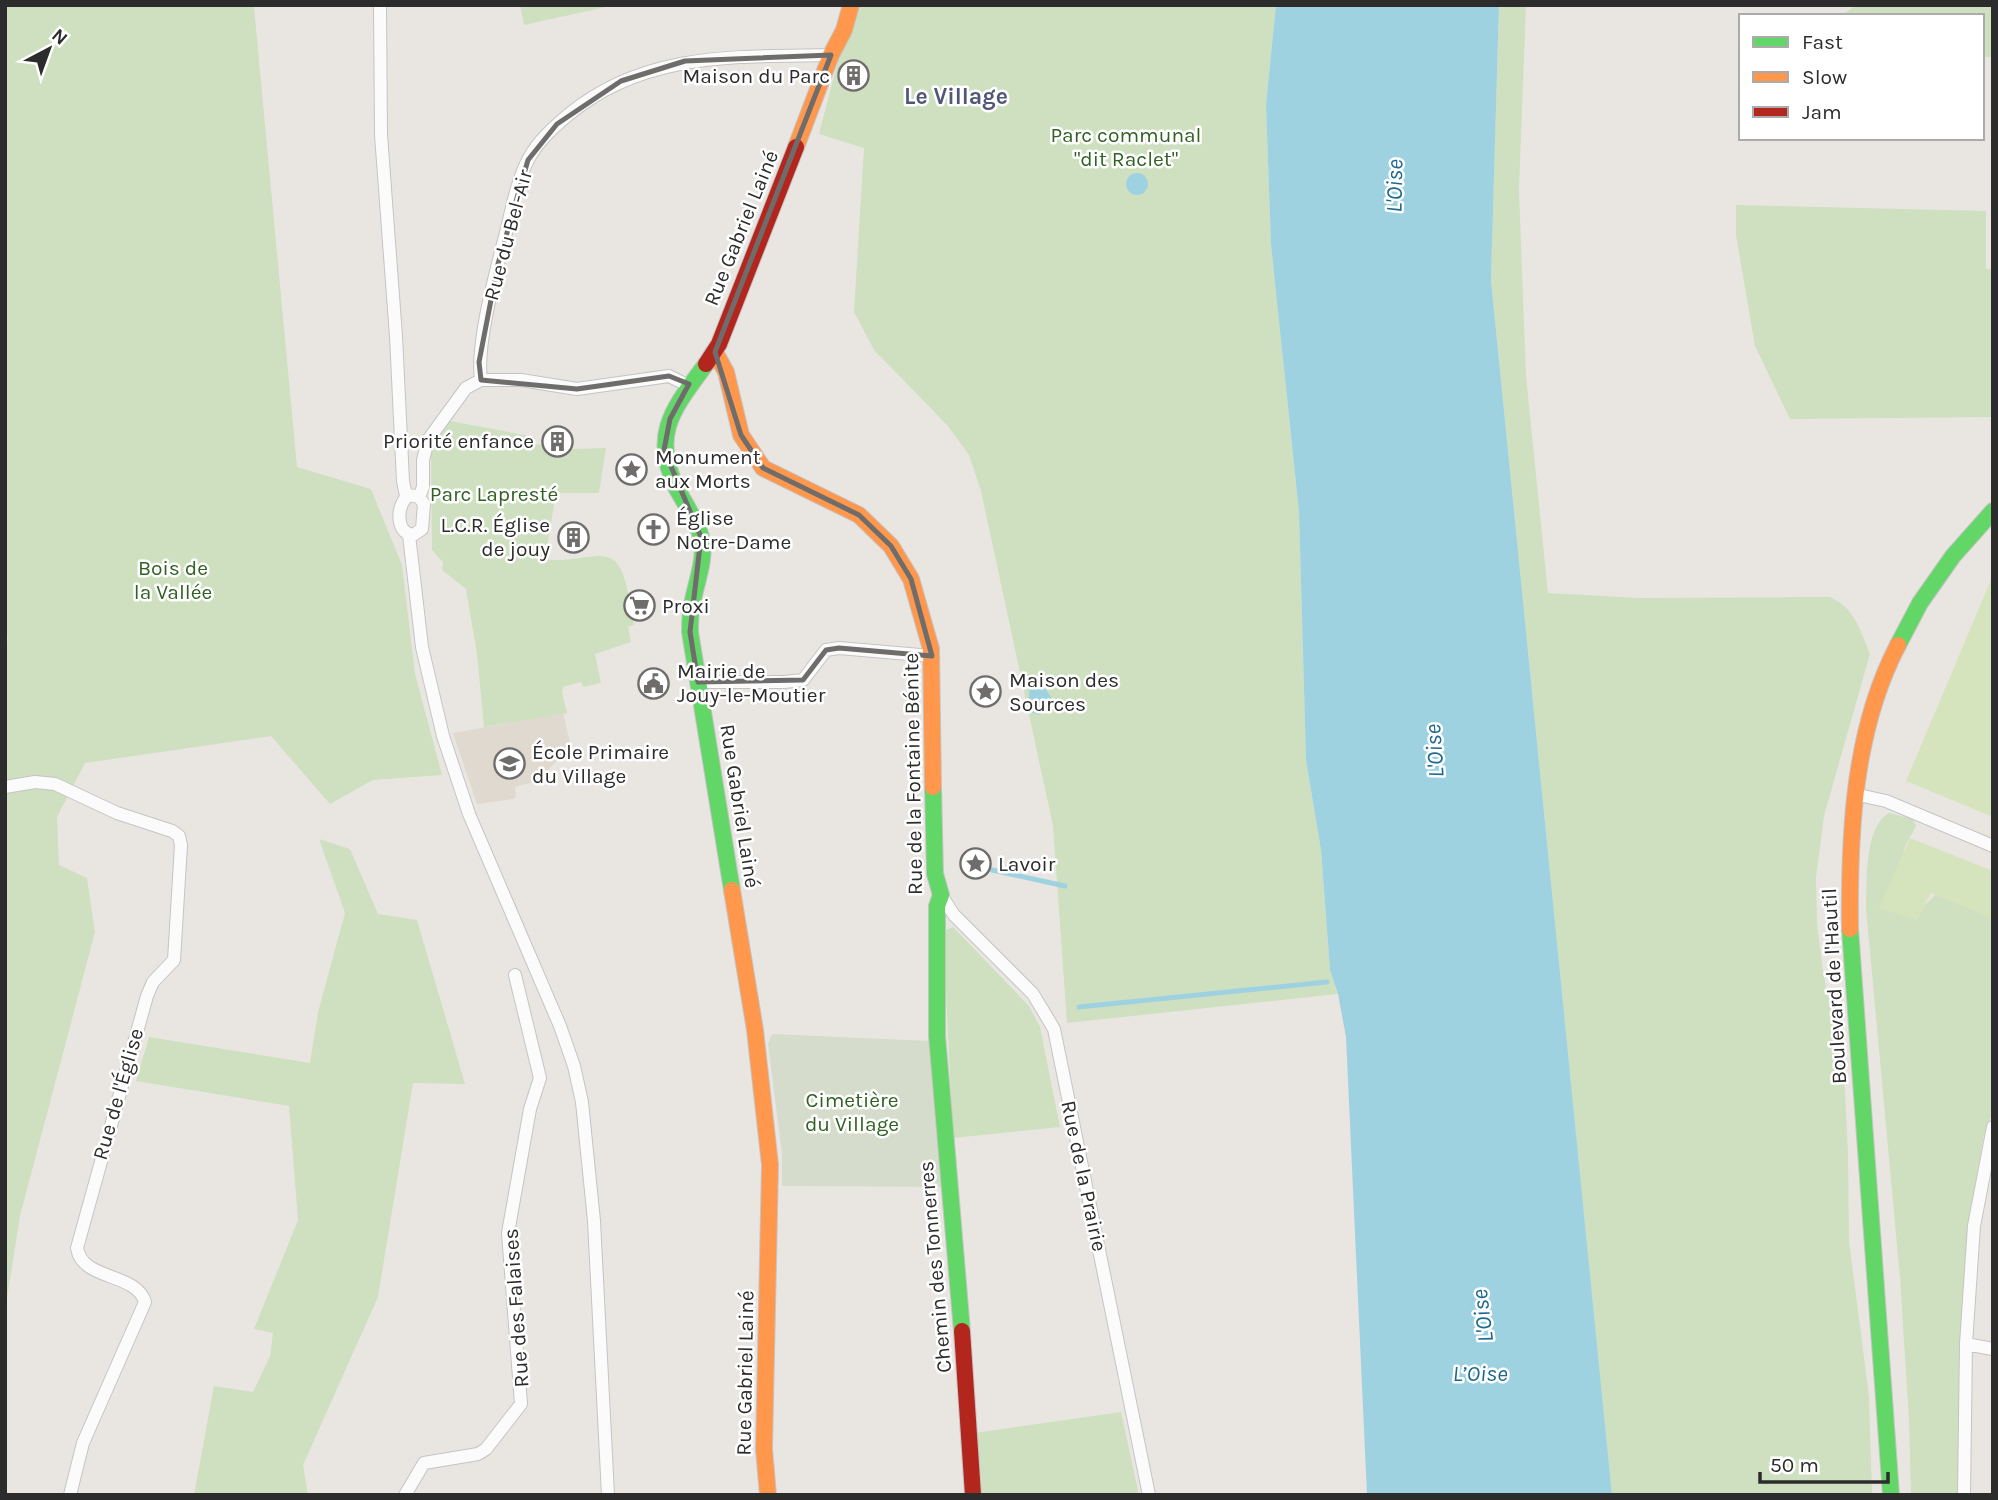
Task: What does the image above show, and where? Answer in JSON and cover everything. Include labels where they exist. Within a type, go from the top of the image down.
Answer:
[{"type":"street","points":[[380,5],[381,135],[396,335],[403,481],[412,496],[424,504],[423,525],[419,533],[410,535]]},
{"type":"street","name":"Rue Gabriel Lainé","points":[[768,1495],[764,1448],[770,1165],[755,1030],[690,632],[691,609],[702,554],[701,537],[668,470],[664,450],[670,419],[689,386],[715,352],[831,55],[844,30],[851,5]]},
{"type":"street","name":"Rue du Bel-Air","points":[[481,380],[479,362],[495,276],[518,187],[528,160],[540,141],[557,124],[605,88],[685,61],[717,57],[831,55]]},
{"type":"street","name":"Rue de la Fontaine Bénite","points":[[715,352],[726,372],[741,435],[763,467],[859,515],[891,546],[911,579],[932,656],[935,874],[941,895],[936,917],[937,1036]]},
{"type":"street","points":[[608,1495],[594,1221],[582,1102],[569,1048],[470,814],[438,722],[422,647],[410,535],[401,528],[400,505],[423,487],[422,460],[428,440],[467,388],[481,380],[521,380],[577,389],[670,376],[689,386]]},
{"type":"street","name":"Boulevard de l'Hautil","points":[[1891,1495],[1850,930],[1849,861],[1854,794],[1864,737],[1883,678],[1900,639],[1955,553],[1993,511]]},
{"type":"street","points":[[698,682],[803,680],[826,650],[839,648],[932,656]]},
{"type":"street","name":"Rue de l'Église","points":[[5,788],[35,782],[55,784],[117,814],[172,831],[179,836],[181,845],[174,960],[153,982],[147,996],[77,1248],[80,1258],[87,1265],[132,1287],[141,1294],[145,1302],[83,1443],[70,1495]]},
{"type":"street","points":[[1854,794],[1886,800],[1993,846]]},
{"type":"street","name":"Rue de la Prairie","points":[[941,895],[954,915],[1033,994],[1054,1029],[1149,1495]]},
{"type":"street","name":"Rue des Falaises","points":[[405,1495],[424,1463],[478,1454],[486,1449],[521,1404],[508,1233],[530,1109],[540,1078],[515,975]]},
{"type":"street","name":"Chemin des Tonnerres","points":[[937,1036],[959,1281],[973,1495]]},
{"type":"street","points":[[1965,1495],[1966,1344],[1973,1226],[1993,1127]]},
{"type":"street","points":[[1966,1344],[1993,1349]]},
{"type":"highlighted area","points":[[831,55],[715,352],[741,435],[763,468],[859,515],[891,546],[911,579],[932,656],[839,648],[826,650],[803,680],[698,682],[690,632],[701,537],[664,450],[670,419],[689,384],[669,376],[577,389],[481,380],[479,362],[498,264],[528,160],[557,124],[621,81],[685,61]]},
{"type":"shaded area","name":"École Primaire du Village","points":[[563,713],[571,746],[537,781],[515,787],[514,799],[477,804],[453,733]]},
{"type":"green space","name":"Bois de la Vallée","points":[[6,5],[353,5],[254,7],[297,467],[371,489],[402,565],[415,674],[442,775],[373,780],[330,804],[271,736],[85,763],[57,817],[59,865],[87,878],[95,932],[20,1216],[5,1311],[5,648],[8,639],[5,626]]},
{"type":"green space","points":[[520,5],[615,5],[524,25]]},
{"type":"green space","name":"Parc communal \"dit Raclet\"","points":[[861,5],[1276,5],[1266,104],[1271,245],[1299,512],[1306,760],[1321,850],[1330,970],[1338,994],[1067,1023],[1053,826],[981,491],[969,455],[947,425],[874,350],[854,312],[864,148],[819,134],[841,49]]},
{"type":"green space","points":[[1499,5],[1526,5],[1519,190],[1526,376],[1548,593],[1640,598],[1830,597],[1851,614],[1860,628],[1870,654],[1824,816],[1816,878],[1817,923],[1823,972],[1844,1070],[1849,1241],[1869,1396],[1872,1495],[1612,1495],[1491,280]]},
{"type":"green space","points":[[1856,5],[1993,5],[1993,57],[1984,57],[1984,14],[1844,14]]},
{"type":"green space","points":[[1736,205],[1986,211],[1986,269],[1993,269],[1993,417],[1790,419],[1755,346],[1736,235]]},
{"type":"green space","name":"Parc Lapresté","points":[[450,421],[535,437],[535,444],[570,451],[606,448],[599,493],[556,493],[547,547],[549,560],[593,556],[612,559],[625,579],[629,599],[626,602],[634,625],[628,627],[631,642],[595,654],[601,683],[583,687],[581,682],[563,687],[567,713],[484,727],[477,654],[466,589],[442,570],[443,562],[432,550],[431,451],[438,434]]},
{"type":"green space","points":[[1993,575],[1993,817],[1906,781]]},
{"type":"green space","points":[[1889,813],[1913,819],[1916,825],[1905,846],[1903,860],[1921,909],[1938,892],[1993,911],[1993,1111],[1984,1135],[1968,1225],[1959,1495],[1911,1495],[1900,1278],[1866,908],[1871,842],[1881,820]]},
{"type":"green space","points":[[1910,838],[1993,871],[1993,919],[1931,893],[1917,920],[1879,908]]},
{"type":"green space","points":[[319,839],[350,849],[378,914],[417,920],[465,1084],[413,1083],[378,1297],[303,1465],[308,1495],[194,1495],[214,1386],[253,1392],[270,1356],[273,1333],[254,1329],[298,1220],[289,1106],[136,1081],[149,1037],[310,1063],[318,1012],[345,913]]},
{"type":"green space","points":[[953,927],[1029,1006],[1040,1027],[1060,1127],[953,1138],[943,931]]},
{"type":"green space","name":"Cimetière du Village","points":[[772,1034],[931,1041],[945,1187],[782,1186],[782,1154],[768,1044]]},
{"type":"green space","points":[[1121,1412],[1139,1495],[979,1495],[975,1433]]},
{"type":"water","name":"L’Oise","points":[[1276,5],[1499,5],[1491,280],[1612,1495],[1367,1495],[1346,1037],[1338,994],[1330,970],[1321,850],[1306,760],[1299,512],[1271,245],[1266,104]]},
{"type":"water","points":[[1137,173],[1145,176],[1148,184],[1145,192],[1137,195],[1129,192],[1126,184],[1129,176]]},
{"type":"water","points":[[1035,680],[1040,681],[1053,700],[1039,715],[1028,708],[1030,684]]},
{"type":"waterway","points":[[992,870],[1065,886]]},
{"type":"waterway","points":[[1079,1007],[1327,982]]},
{"type":"traffic: fast","points":[[706,364],[684,394],[669,422],[666,452],[669,470],[701,537],[702,562],[691,612],[690,632],[732,890]]},
{"type":"traffic: fast","points":[[1898,645],[1920,603],[1953,556],[1993,511]]},
{"type":"traffic: fast","points":[[933,787],[935,874],[941,895],[937,906],[937,1036],[962,1331]]},
{"type":"traffic: fast","points":[[1850,929],[1891,1495]]},
{"type":"traffic: slow","points":[[796,147],[831,55],[844,30],[851,5]]},
{"type":"traffic: slow","points":[[715,352],[726,372],[741,435],[763,468],[859,515],[891,546],[911,579],[931,649],[933,787]]},
{"type":"traffic: slow","points":[[1850,929],[1853,820],[1863,748],[1871,712],[1898,645]]},
{"type":"traffic: slow","points":[[732,890],[755,1030],[770,1165],[764,1449],[768,1495]]},
{"type":"traffic: jam","points":[[706,364],[719,344],[796,147]]},
{"type":"traffic: jam","points":[[962,1331],[973,1495]]},
{"type":"place","name":"Maison du Parc","points":[[853,76]]},
{"type":"place","name":"Priorité enfance","points":[[557,441]]},
{"type":"place","name":"Monument aux Morts","points":[[632,469]]},
{"type":"place","name":"Église Notre-Dame","points":[[653,530]]},
{"type":"place","name":"L.C.R. Église de jouy","points":[[573,537]]},
{"type":"place","name":"Proxi","points":[[639,606]]},
{"type":"place","name":"Mairie de Jouy-le-Moutier","points":[[654,683]]},
{"type":"place","name":"Maison des Sources","points":[[986,692]]},
{"type":"place","name":"École Primaire du Village","points":[[509,764]]},
{"type":"place","name":"Lavoir","points":[[975,864]]},
{"type":"district","name":"Le Village","points":[[956,96]]},
{"type":"water label","name":"L'Oise","points":[[1394,186]]},
{"type":"water label","name":"L'Oise","points":[[1434,751]]},
{"type":"water label","name":"L'Oise","points":[[1482,1316]]}]
